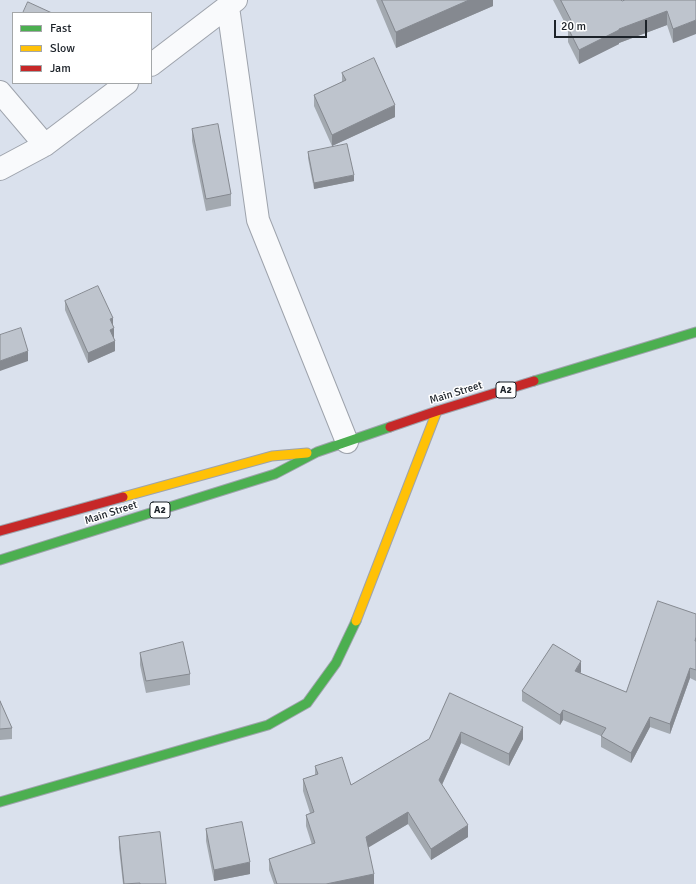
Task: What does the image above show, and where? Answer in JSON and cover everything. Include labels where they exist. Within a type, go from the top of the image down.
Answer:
[{"type":"main road","name":"Main Street","points":[[0,560],[213,492],[275,474],[317,452],[437,411],[696,332]]},
{"type":"main road","points":[[0,802],[268,725],[308,702],[336,663],[354,625],[437,411]]},
{"type":"main road","name":"Main Street","points":[[0,531],[272,456],[317,452]]},
{"type":"street","points":[[152,64],[232,3]]},
{"type":"street","points":[[232,3],[258,220],[347,442]]},
{"type":"street","points":[[0,169],[45,145],[126,84]]},
{"type":"street","points":[[0,92],[45,145]]},
{"type":"building","points":[[382,0],[469,0],[396,32]]},
{"type":"building","points":[[561,0],[696,0],[696,20],[673,29],[667,11],[619,29],[579,50],[568,28],[573,25]]},
{"type":"building","points":[[28,2],[50,12],[23,12]]},
{"type":"building","points":[[374,58],[395,105],[332,135],[314,95],[346,80],[342,73]]},
{"type":"building","points":[[218,124],[231,194],[206,199],[192,129]]},
{"type":"building","points":[[347,144],[354,175],[314,183],[308,152]]},
{"type":"building","points":[[98,286],[113,318],[110,319],[114,328],[110,330],[115,341],[88,353],[65,301]]},
{"type":"building","points":[[21,328],[28,351],[0,361],[0,335]]},
{"type":"building","points":[[658,601],[696,614],[696,670],[690,668],[670,724],[650,717],[631,753],[601,736],[606,728],[563,710],[560,715],[522,691],[553,644],[581,661],[575,671],[626,692]]},
{"type":"building","points":[[183,642],[190,674],[146,681],[140,653]]},
{"type":"building","points":[[450,693],[523,727],[509,754],[461,732],[439,780],[468,825],[431,849],[408,812],[366,837],[374,874],[326,884],[277,884],[269,859],[315,843],[306,815],[314,812],[303,779],[318,774],[315,766],[342,757],[351,785],[429,739]]},
{"type":"building","points":[[0,701],[12,728],[0,729]]},
{"type":"building","points":[[242,822],[250,862],[214,870],[206,829]]},
{"type":"building","points":[[160,832],[166,884],[124,884],[119,837]]},
{"type":"traffic: fast","points":[[534,381],[696,332]]},
{"type":"traffic: fast","points":[[0,560],[275,474],[317,452],[390,427]]},
{"type":"traffic: fast","points":[[0,802],[268,725],[307,703],[336,663],[356,621]]},
{"type":"traffic: slow","points":[[356,621],[437,411]]},
{"type":"traffic: slow","points":[[123,497],[272,456],[307,453]]},
{"type":"traffic: jam","points":[[390,427],[534,381]]},
{"type":"traffic: jam","points":[[0,531],[123,497]]}]
